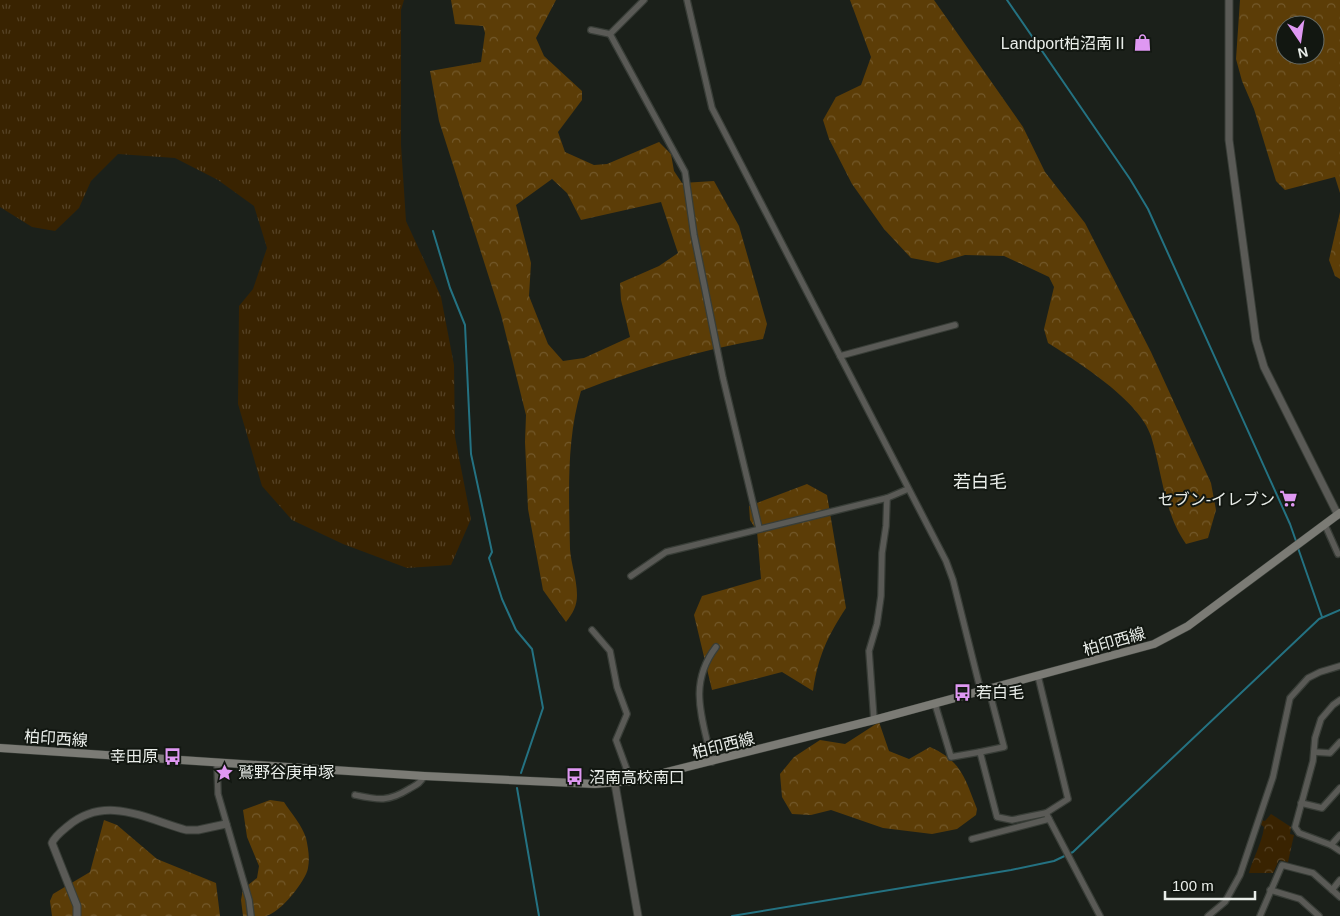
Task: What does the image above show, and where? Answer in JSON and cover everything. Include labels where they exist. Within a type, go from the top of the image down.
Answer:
[{"type":"main road","name":"柏印西線","points":[[0,748],[424,776],[615,784],[712,762],[1131,651],[1178,633],[1339,514]]},
{"type":"street","points":[[610,34],[644,0]]},
{"type":"street","points":[[687,0],[712,108],[953,580],[985,691],[1004,747],[951,757],[934,704]]},
{"type":"street","points":[[1229,0],[1229,140],[1256,340],[1264,367],[1339,514]]},
{"type":"street","points":[[591,30],[610,34],[685,172],[694,235],[723,378],[759,528]]},
{"type":"street","points":[[840,356],[955,326]]},
{"type":"street","points":[[631,576],[666,552],[887,498],[908,489]]},
{"type":"street","points":[[874,720],[869,651],[878,624],[887,498]]},
{"type":"street","points":[[1325,525],[1338,554]]},
{"type":"street","points":[[592,630],[610,651],[617,687],[627,714],[616,740],[631,781]]},
{"type":"street","points":[[712,762],[698,691],[699,678],[716,647]]},
{"type":"street","points":[[1208,916],[1226,902],[1240,875],[1274,777],[1290,698],[1308,678],[1340,666]]},
{"type":"street","points":[[972,839],[1047,816],[1068,799],[1038,676]]},
{"type":"street","points":[[1340,700],[1321,719],[1295,831],[1331,845],[1340,851]]},
{"type":"street","points":[[1314,752],[1330,754],[1340,742]]},
{"type":"street","points":[[980,752],[997,818],[1018,819],[1047,816]]},
{"type":"street","points":[[217,763],[218,794],[249,900],[251,916]]},
{"type":"street","points":[[355,795],[377,800],[396,797],[419,783],[424,776]]},
{"type":"street","points":[[615,784],[638,916]]},
{"type":"street","points":[[1302,803],[1322,808],[1340,788]]},
{"type":"street","points":[[77,916],[79,913],[77,906],[52,843],[54,838],[73,822],[88,814],[119,809],[186,830],[198,830],[226,824]]},
{"type":"street","points":[[1047,816],[1100,916]]},
{"type":"street","points":[[1331,845],[1340,835]]},
{"type":"street","points":[[1260,916],[1278,869],[1286,864],[1313,873],[1340,897]]},
{"type":"street","points":[[1332,890],[1340,880]]},
{"type":"street","points":[[1270,890],[1294,896],[1319,916]]},
{"type":"street","points":[[1308,916],[1313,910]]},
{"type":"green space","points":[[0,0],[404,0],[401,10],[401,145],[406,221],[441,297],[454,365],[455,437],[471,519],[451,565],[407,568],[343,544],[292,520],[262,486],[238,404],[239,306],[253,289],[267,248],[254,206],[218,180],[175,158],[118,154],[91,181],[79,208],[55,231],[32,227],[0,207]]},
{"type":"green space","points":[[451,0],[556,0],[536,38],[544,56],[582,91],[582,100],[558,132],[565,152],[594,165],[607,164],[659,142],[671,154],[674,171],[682,183],[714,181],[739,226],[767,324],[763,339],[670,361],[581,391],[573,429],[569,490],[570,549],[577,599],[571,616],[566,622],[543,590],[528,509],[525,442],[526,415],[501,315],[439,121],[430,71],[481,62],[485,33],[483,26],[455,24]],"holes":[[[552,179],[567,193],[581,220],[661,202],[678,253],[659,266],[620,283],[621,300],[630,337],[584,358],[563,361],[548,344],[529,296],[531,263],[516,205]]]},
{"type":"green space","points":[[850,0],[934,0],[1023,127],[1045,172],[1085,223],[1151,352],[1211,483],[1216,510],[1208,538],[1186,544],[1179,532],[1168,506],[1151,436],[1145,423],[1134,409],[1107,384],[1048,343],[1044,329],[1054,287],[1049,277],[1004,256],[965,255],[938,263],[911,258],[884,229],[852,184],[829,139],[823,120],[836,97],[861,85],[871,57]]},
{"type":"green space","points":[[1240,0],[1340,0],[1340,193],[1335,177],[1285,190],[1276,181],[1254,109],[1242,81],[1236,59]]},
{"type":"green space","points":[[1340,212],[1340,279],[1335,276],[1329,260]]},
{"type":"green space","points":[[807,484],[827,495],[846,608],[824,648],[813,691],[782,672],[712,690],[694,615],[702,596],[761,579],[757,531],[750,520],[749,506]]},
{"type":"green space","points":[[879,722],[889,751],[909,759],[930,747],[949,758],[956,765],[965,780],[977,809],[976,815],[957,829],[932,834],[883,828],[831,810],[811,815],[792,814],[782,797],[780,774],[794,757],[820,740],[845,744]]},
{"type":"green space","points":[[270,800],[284,802],[302,828],[308,849],[308,868],[298,888],[272,914],[266,916],[243,916],[241,900],[243,889],[257,878],[259,866],[247,837],[243,810]]},
{"type":"green space","points":[[1271,814],[1291,827],[1290,834],[1294,835],[1288,862],[1279,860],[1273,873],[1249,873],[1263,833],[1264,827],[1260,824],[1261,820],[1265,821]]},
{"type":"green space","points":[[104,820],[117,825],[157,859],[216,883],[220,916],[52,916],[50,901],[53,894],[90,872]]},
{"type":"waterway","points":[[1007,0],[1130,179],[1148,209],[1296,541]]},
{"type":"waterway","points":[[433,231],[450,288],[465,325],[471,454],[492,552],[489,558],[502,599],[516,630],[532,649],[543,708],[521,773]]},
{"type":"waterway","points":[[1298,548],[1322,617]]},
{"type":"waterway","points":[[732,916],[1011,870],[1054,861],[1073,852],[1319,619],[1340,610]]},
{"type":"waterway","points":[[517,788],[539,916]]},
{"type":"place","name":"Landport柏沼南Ⅱ","points":[[1142,43]]},
{"type":"place","name":"セブン-イレブン","points":[[1289,499]]},
{"type":"place","name":"若白毛","points":[[962,692]]},
{"type":"place","name":"幸田原","points":[[172,756]]},
{"type":"place","name":"鷲野谷庚申塚","points":[[224,772]]},
{"type":"place","name":"沼南高校南口","points":[[575,777]]},
{"type":"district","name":"若白毛","points":[[980,482]]}]
